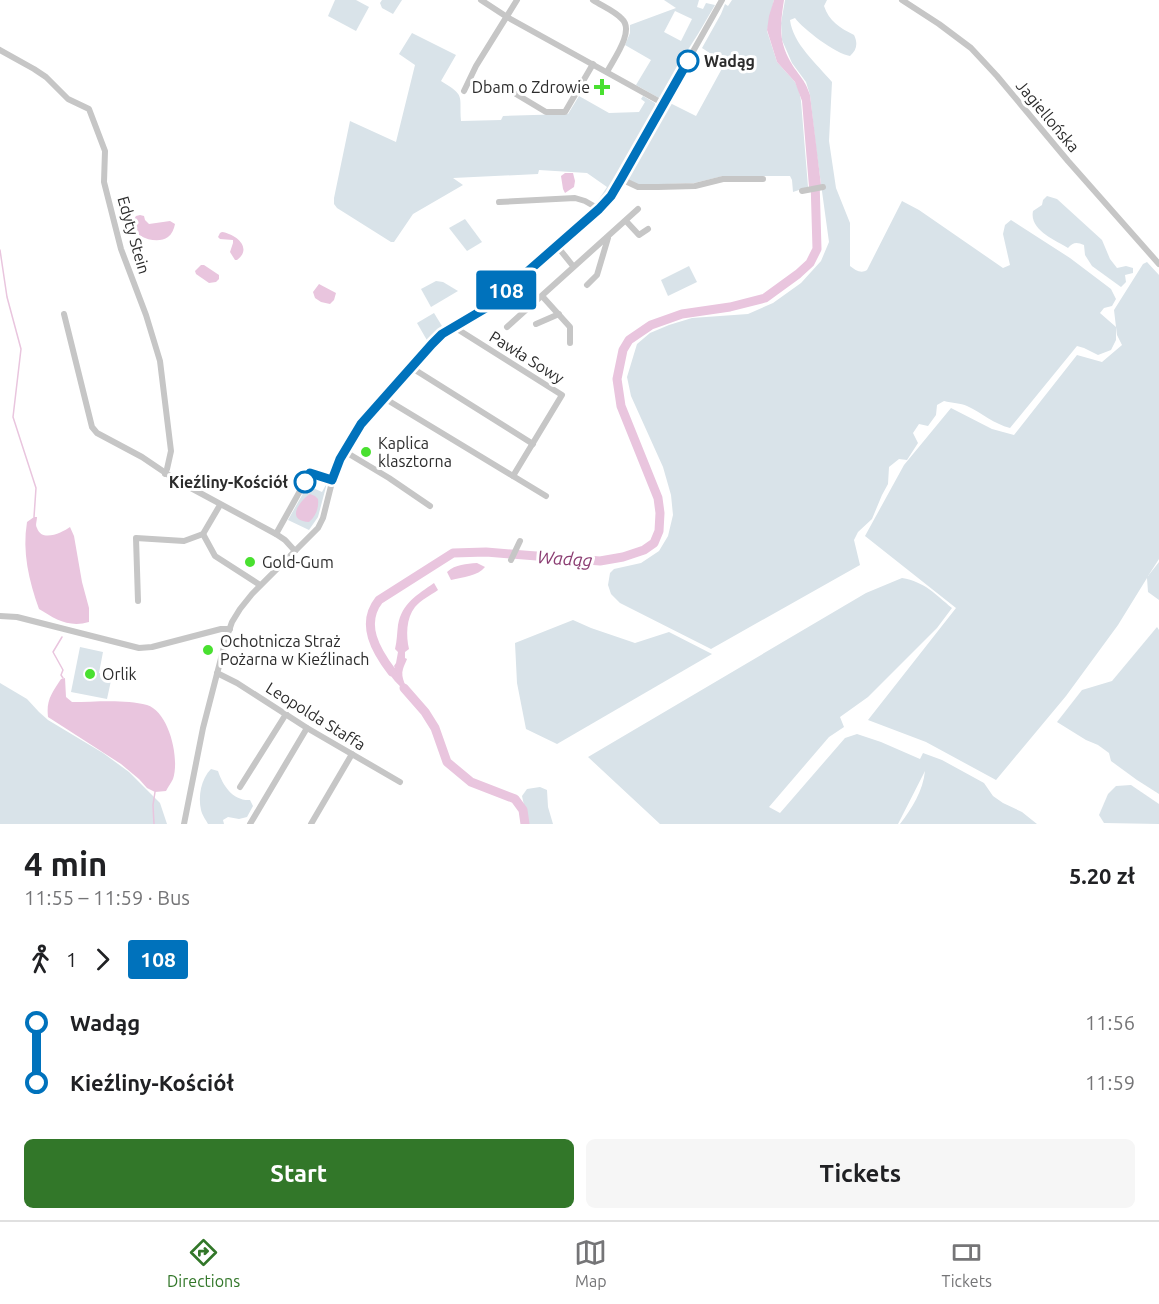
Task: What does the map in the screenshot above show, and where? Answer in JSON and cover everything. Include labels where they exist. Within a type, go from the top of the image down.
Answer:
[{"type":"street","points":[[481,0],[507,17],[664,104]]},
{"type":"street","points":[[464,91],[476,66],[517,0]]},
{"type":"street","points":[[593,0],[622,19],[626,27],[627,33],[607,72]]},
{"type":"street","points":[[184,824],[203,728],[217,673],[230,628],[240,609],[260,585],[318,528],[323,518],[332,480],[344,451],[361,424],[384,398],[442,334],[486,308],[611,196],[722,0]]},
{"type":"street","name":"Jagiellońska","points":[[902,0],[971,48],[1159,264]]},
{"type":"street","name":"Edyty Stein","points":[[0,50],[46,77],[68,99],[88,109],[101,140],[105,157],[104,182],[121,249],[146,315],[160,361],[171,451],[165,474]]},
{"type":"street","points":[[516,94],[546,112],[565,112],[593,64]]},
{"type":"street","points":[[621,179],[638,187],[695,186],[723,179],[763,179]]},
{"type":"street","points":[[801,191],[823,187]]},
{"type":"street","points":[[499,202],[575,198],[599,209]]},
{"type":"street","points":[[507,327],[638,209]]},
{"type":"street","points":[[626,221],[639,235],[648,229]]},
{"type":"street","points":[[587,285],[597,275],[608,237]]},
{"type":"street","points":[[557,246],[573,266]]},
{"type":"street","points":[[593,250],[602,256]]},
{"type":"street","points":[[542,296],[570,327],[570,343]]},
{"type":"street","points":[[64,314],[92,427],[97,433],[141,457],[165,474],[276,534],[295,551]]},
{"type":"street","points":[[536,324],[559,314]]},
{"type":"street","name":"Pawła Sowy","points":[[454,327],[562,395],[513,476]]},
{"type":"street","points":[[411,368],[533,444]]},
{"type":"street","points":[[384,398],[546,496]]},
{"type":"street","points":[[344,451],[430,506]]},
{"type":"street","points":[[276,534],[310,473],[332,480]]},
{"type":"street","points":[[138,601],[136,538],[184,541],[203,534],[220,505]]},
{"type":"street","points":[[203,534],[215,556],[260,585]]},
{"type":"street","points":[[511,560],[520,541]]},
{"type":"street","points":[[0,616],[16,617],[140,648],[230,628]]},
{"type":"street","name":"Leopolda Staffa","points":[[217,673],[400,782]]},
{"type":"street","points":[[240,787],[286,714]]},
{"type":"street","points":[[250,824],[307,728]]},
{"type":"street","points":[[311,824],[352,754]]},
{"type":"shaded area","points":[[335,0],[356,0],[369,7],[356,31],[328,16]]},
{"type":"shaded area","points":[[382,0],[402,0],[393,14],[382,8],[380,3]]},
{"type":"shaded area","points":[[664,0],[699,0],[697,7],[703,9],[706,3],[715,5],[682,59],[664,95],[659,98],[636,85],[651,60],[625,45],[630,33],[630,25],[676,8]],"holes":[[[675,11],[692,19],[681,41],[664,32]]]},
{"type":"shaded area","points":[[732,0],[774,0],[767,31],[777,62],[799,90],[808,187],[793,192],[790,176],[723,176],[694,183],[639,185],[627,179],[670,103],[696,116],[725,63],[702,48],[725,4],[728,6]]},
{"type":"shaded area","points":[[774,0],[784,0],[781,26],[785,49],[793,66],[805,82],[810,95],[821,185],[809,187],[802,101],[795,82],[777,62],[767,30]]},
{"type":"shaded area","points":[[785,0],[827,0],[824,6],[829,16],[840,27],[854,35],[856,41],[855,49],[850,56],[820,40],[795,18],[790,20],[801,45],[832,82],[829,141],[836,188],[850,223],[850,266],[860,272],[867,270],[902,201],[919,210],[1003,268],[1010,265],[1003,234],[1005,225],[1011,220],[1070,258],[1111,289],[1116,299],[1112,306],[1104,308],[1100,313],[1116,327],[1116,340],[1111,350],[1098,355],[1077,346],[1010,428],[965,405],[944,401],[937,405],[936,415],[928,426],[919,424],[913,433],[918,443],[907,460],[899,459],[889,467],[888,484],[872,519],[858,532],[854,540],[860,565],[711,649],[620,603],[611,594],[608,585],[610,573],[614,569],[641,563],[659,551],[668,536],[673,515],[671,495],[663,467],[631,396],[627,377],[637,344],[650,333],[692,318],[748,314],[773,303],[801,283],[821,261],[829,242],[810,95],[806,82],[792,63],[782,40],[781,23]]},
{"type":"shaded area","points":[[412,33],[456,55],[441,81],[460,97],[461,121],[501,120],[503,116],[568,114],[579,96],[609,113],[639,112],[645,102],[641,99],[643,96],[655,103],[656,108],[611,189],[599,204],[597,202],[607,187],[587,173],[539,170],[538,174],[453,178],[463,185],[413,214],[394,242],[391,242],[337,208],[334,198],[350,121],[396,142],[415,65],[399,54]]},
{"type":"shaded area","points":[[565,173],[573,173],[575,181],[574,187],[565,193],[561,176]]},
{"type":"shaded area","points":[[1047,196],[1057,199],[1102,240],[1110,259],[1117,268],[1126,266],[1133,268],[1133,273],[1125,275],[1126,282],[1121,287],[1092,266],[1085,255],[1084,245],[1075,243],[1068,248],[1039,229],[1033,218],[1033,211],[1042,205]]},
{"type":"shaded area","points":[[136,216],[144,216],[149,224],[170,221],[175,224],[173,231],[163,239],[147,239],[136,233],[130,226]]},
{"type":"shaded area","points":[[465,219],[482,242],[467,251],[449,228]]},
{"type":"shaded area","points":[[222,232],[241,242],[243,251],[237,260],[230,252],[233,240],[220,239],[218,237]]},
{"type":"shaded area","points":[[1147,262],[1159,275],[1159,559],[1148,576],[1159,562],[1159,600],[1148,592],[1147,578],[1118,625],[1066,696],[996,780],[926,742],[868,720],[956,608],[865,536],[904,465],[951,408],[992,429],[1014,435],[1077,355],[1102,362],[1122,345],[1117,335],[1114,310],[1143,264]]},
{"type":"shaded area","points":[[201,265],[219,275],[219,279],[209,283],[196,274],[195,271]]},
{"type":"shaded area","points":[[689,266],[697,282],[668,296],[661,280]]},
{"type":"shaded area","points":[[436,281],[443,282],[458,291],[431,307],[421,289]]},
{"type":"shaded area","points":[[319,284],[336,293],[330,304],[315,298],[313,292]]},
{"type":"shaded area","points":[[434,313],[442,326],[428,342],[417,323]]},
{"type":"shaded area","points":[[310,481],[315,484],[313,488],[322,492],[327,483],[318,517],[309,530],[288,520]]},
{"type":"shaded area","points":[[310,494],[318,499],[317,509],[309,522],[302,521],[296,515],[296,511]]},
{"type":"shaded area","points":[[37,517],[36,527],[43,535],[53,535],[70,527],[74,536],[89,608],[89,622],[69,623],[39,609],[29,577],[25,544],[27,522]]},
{"type":"shaded area","points":[[477,563],[485,567],[470,576],[451,580],[447,572],[458,566]]},
{"type":"shaded area","points":[[902,578],[935,593],[952,608],[937,628],[868,697],[840,717],[844,727],[829,737],[769,807],[780,813],[845,738],[857,734],[920,759],[923,753],[942,760],[984,783],[993,796],[1022,812],[1037,824],[900,824],[916,799],[925,771],[898,824],[660,824],[588,757],[866,593]]},
{"type":"shaded area","points":[[434,583],[438,590],[415,607],[408,622],[409,649],[405,652],[407,659],[402,672],[410,695],[398,685],[385,663],[395,668],[398,652],[395,649],[398,625],[403,611],[411,600]]},
{"type":"shaded area","points":[[573,620],[635,643],[669,632],[712,654],[557,744],[526,729],[517,683],[515,643]]},
{"type":"shaded area","points":[[1157,627],[1159,630],[1159,794],[1111,761],[1109,753],[1098,745],[1057,722],[1082,690],[1112,681]]},
{"type":"shaded area","name":"Orlik","points":[[80,647],[103,652],[99,673],[112,676],[107,699],[71,692]]},
{"type":"shaded area","points":[[65,678],[66,697],[72,702],[120,701],[147,705],[155,709],[167,726],[174,748],[175,770],[166,791],[155,792],[147,788],[121,764],[48,717],[50,697],[61,679]]},
{"type":"shaded area","points":[[0,683],[27,699],[48,720],[103,753],[129,772],[160,803],[167,824],[0,824]]},
{"type":"shaded area","points":[[211,769],[218,771],[230,792],[244,800],[250,800],[253,806],[247,817],[239,819],[228,817],[223,820],[224,824],[208,824],[202,812],[200,799],[201,788]]},
{"type":"shaded area","points":[[1131,785],[1159,804],[1159,824],[1104,823],[1099,815],[1108,794],[1116,786]]},
{"type":"shaded area","points":[[540,787],[547,790],[548,807],[553,824],[528,824],[522,796],[527,789]]},
{"type":"waterway","name":"Wadąg","points":[[392,672],[372,637],[373,609],[379,600],[453,553],[486,552],[600,561],[623,557],[644,550],[654,543],[659,531],[658,498],[621,406],[617,379],[623,350],[629,340],[651,325],[682,314],[730,307],[765,298],[798,274],[810,263],[817,249],[815,180]]},
{"type":"waterway","points":[[0,250],[7,297],[21,349],[13,417],[36,488],[34,517]]},
{"type":"waterway","points":[[62,637],[53,652],[63,670],[61,675],[63,678]]},
{"type":"waterway","name":"Wadąg","points":[[404,688],[425,712],[435,728],[447,762],[471,782],[515,799],[523,810],[525,824]]},
{"type":"waterway","points":[[154,824],[155,792]]},
{"type":"bus line","name":"108","points":[[305,482],[310,473],[332,480],[340,459],[361,424],[432,344],[442,334],[486,308],[611,196],[688,61]]},
{"type":"place","name":"Wadąg","points":[[688,61]]},
{"type":"place","name":"Dbam o Zdrowie","points":[[602,87]]},
{"type":"place","name":"Kaplica klasztorna","points":[[366,452]]},
{"type":"place","name":"Kieźliny-Kościół","points":[[305,482]]},
{"type":"place","name":"Gold-Gum","points":[[250,562]]},
{"type":"place","name":"Ochotnicza Straż Pożarna w Kieźlinach","points":[[208,650]]},
{"type":"place","name":"Orlik","points":[[90,674]]}]
